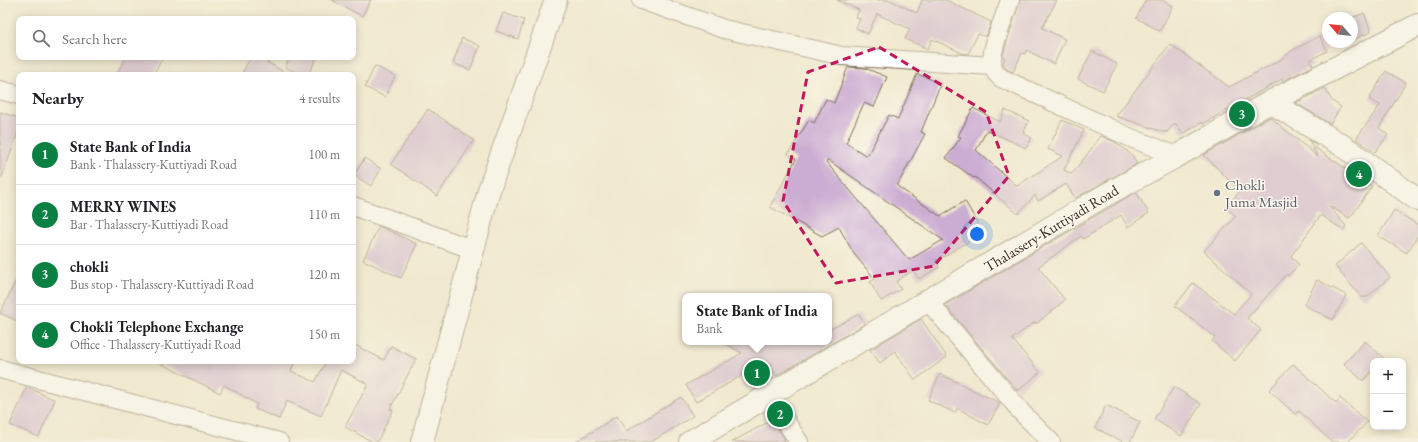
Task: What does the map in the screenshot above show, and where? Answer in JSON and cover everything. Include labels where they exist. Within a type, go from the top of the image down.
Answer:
[{"type":"main road","points":[[422,442],[489,190],[556,0]]},
{"type":"main road","name":"Thalassery-Kuttiyadi Road","points":[[690,442],[1102,197],[1177,156],[1270,102],[1418,25]]},
{"type":"main road","points":[[1270,102],[1343,146],[1418,200]]},
{"type":"street","points":[[641,0],[724,29],[842,56],[992,66]]},
{"type":"street","points":[[1010,0],[993,48],[992,66],[1001,78],[1131,138],[1177,156]]},
{"type":"street","points":[[0,91],[16,94]]},
{"type":"street","points":[[356,207],[474,250]]},
{"type":"street","points":[[928,301],[1023,414],[1051,442]]},
{"type":"street","points":[[0,369],[279,442]]},
{"type":"street","points":[[769,395],[799,442]]},
{"type":"highlighted area","points":[[879,47],[986,112],[1009,176],[934,266],[836,283],[783,201],[808,72]]},
{"type":"building","points":[[332,0],[371,0],[362,16]]},
{"type":"building","points":[[837,0],[890,0],[917,13],[922,0],[946,0],[991,22],[986,37],[978,34],[968,54],[962,53],[932,39],[928,49],[905,39],[910,29],[877,14],[868,34],[856,28],[860,19],[856,17],[859,10]]},
{"type":"building","points":[[1020,0],[1057,0],[1042,28],[1065,39],[1054,64],[1026,50],[1025,54],[1022,53],[1013,72],[1007,69],[1004,65],[1003,62],[1005,58],[1003,55]]},
{"type":"building","points":[[1146,0],[1162,0],[1173,6],[1160,31],[1136,18]]},
{"type":"building","points":[[503,13],[524,20],[518,39],[496,31]]},
{"type":"building","points":[[1364,13],[1371,32],[1358,37],[1358,16]]},
{"type":"building","points":[[1320,36],[1322,40],[1322,48],[1326,48],[1327,51],[1310,60],[1313,66],[1283,81],[1282,79],[1203,124],[1202,122],[1183,134],[1175,123],[1167,132],[1163,132],[1116,116],[1170,44],[1229,87],[1280,60],[1293,50]]},
{"type":"building","points":[[462,38],[480,46],[470,70],[453,63]]},
{"type":"building","points":[[1092,51],[1117,64],[1103,91],[1078,79]]},
{"type":"building","points":[[124,60],[161,60],[155,72],[118,72]]},
{"type":"building","points":[[249,60],[263,60],[284,72],[243,72]]},
{"type":"building","points":[[288,60],[316,60],[310,72],[296,72],[285,67]]},
{"type":"building","points":[[375,66],[395,76],[385,97],[365,87]]},
{"type":"building","points":[[848,67],[865,68],[887,77],[874,107],[864,103],[846,143],[867,156],[889,115],[898,119],[917,74],[941,83],[921,132],[925,134],[897,186],[940,216],[965,201],[983,233],[936,261],[939,267],[919,279],[913,270],[896,282],[901,289],[881,301],[870,282],[875,279],[854,254],[839,227],[822,236],[770,207],[796,159],[788,154],[809,120],[814,123],[826,99],[834,103]],"holes":[[[828,160],[943,240],[909,260],[826,162]]]},
{"type":"building","points":[[1386,71],[1406,83],[1379,128],[1388,135],[1375,152],[1356,139],[1380,105],[1369,99]]},
{"type":"building","points":[[1325,88],[1332,101],[1341,107],[1330,124],[1296,103]]},
{"type":"building","points":[[973,108],[1000,122],[1005,110],[1029,121],[1023,133],[1032,138],[1026,148],[987,130],[976,150],[1017,186],[1063,156],[1048,149],[1062,120],[1084,130],[1064,170],[1072,174],[1101,136],[1115,142],[1132,155],[1137,164],[1075,198],[1066,184],[1038,201],[1035,195],[1018,214],[975,177],[974,178],[946,158],[961,137],[958,136]]},
{"type":"building","points":[[428,109],[474,140],[437,196],[391,164]]},
{"type":"building","points":[[0,112],[16,117],[16,137],[2,177],[0,177]]},
{"type":"building","points":[[1270,117],[1318,157],[1309,140],[1317,145],[1315,148],[1372,186],[1349,218],[1329,206],[1346,226],[1343,230],[1321,215],[1291,256],[1299,265],[1288,276],[1287,274],[1247,318],[1261,330],[1235,361],[1212,341],[1215,337],[1175,306],[1193,283],[1234,314],[1251,294],[1204,251],[1236,216],[1226,208],[1240,191],[1204,155]]},
{"type":"building","points":[[365,158],[381,169],[371,186],[356,176],[356,172]]},
{"type":"building","points":[[1136,192],[1149,213],[1128,227],[1121,215],[1083,239],[1081,236],[1038,267],[1065,300],[1036,324],[1035,322],[1012,339],[1040,372],[1018,391],[945,305]]},
{"type":"building","points":[[1394,210],[1418,225],[1418,235],[1407,253],[1378,236]]},
{"type":"building","points":[[379,226],[417,244],[401,278],[363,260]]},
{"type":"building","points":[[1361,243],[1390,277],[1367,297],[1361,297],[1335,266]]},
{"type":"building","points":[[1317,280],[1346,295],[1333,320],[1304,305]]},
{"type":"building","points":[[16,281],[16,321],[0,313]]},
{"type":"building","points":[[859,314],[865,324],[832,343],[832,328]]},
{"type":"building","points":[[921,319],[947,357],[915,380],[895,351],[880,363],[870,350]]},
{"type":"building","points":[[1365,341],[1384,358],[1370,358],[1370,373],[1363,381],[1344,364]]},
{"type":"building","points":[[728,345],[829,345],[776,376],[767,360],[745,378],[743,375],[696,402],[686,385],[742,353]]},
{"type":"building","points":[[356,346],[384,360],[391,346],[416,359],[390,409],[393,410],[377,442],[373,442],[345,427],[368,384],[341,370],[321,416],[287,401],[279,419],[255,409],[257,404],[224,385],[220,393],[162,364],[294,364],[291,371],[315,382],[325,364],[356,364]]},
{"type":"building","points":[[1293,364],[1336,403],[1340,398],[1367,422],[1348,442],[1332,442],[1299,411],[1295,414],[1269,390]]},
{"type":"building","points":[[940,374],[1000,403],[988,425],[957,408],[955,413],[928,400]]},
{"type":"building","points":[[27,387],[55,400],[39,437],[10,425]]},
{"type":"building","points":[[1174,387],[1201,404],[1181,436],[1154,419]]},
{"type":"building","points":[[681,397],[693,416],[651,442],[576,442],[617,416],[626,431]]},
{"type":"building","points":[[1106,405],[1140,422],[1130,442],[1124,442],[1095,428]]},
{"type":"building","points":[[772,420],[785,440],[781,442],[732,442]]},
{"type":"place","name":"chokli","points":[[1242,114]]},
{"type":"place","name":"Chokli Telephone Exchange","points":[[1359,174]]},
{"type":"place","name":"Chokli Juma Masjid","points":[[1217,193]]},
{"type":"place","name":"State Bank of India","points":[[757,373]]},
{"type":"place","name":"MERRY WINES","points":[[780,414]]}]
